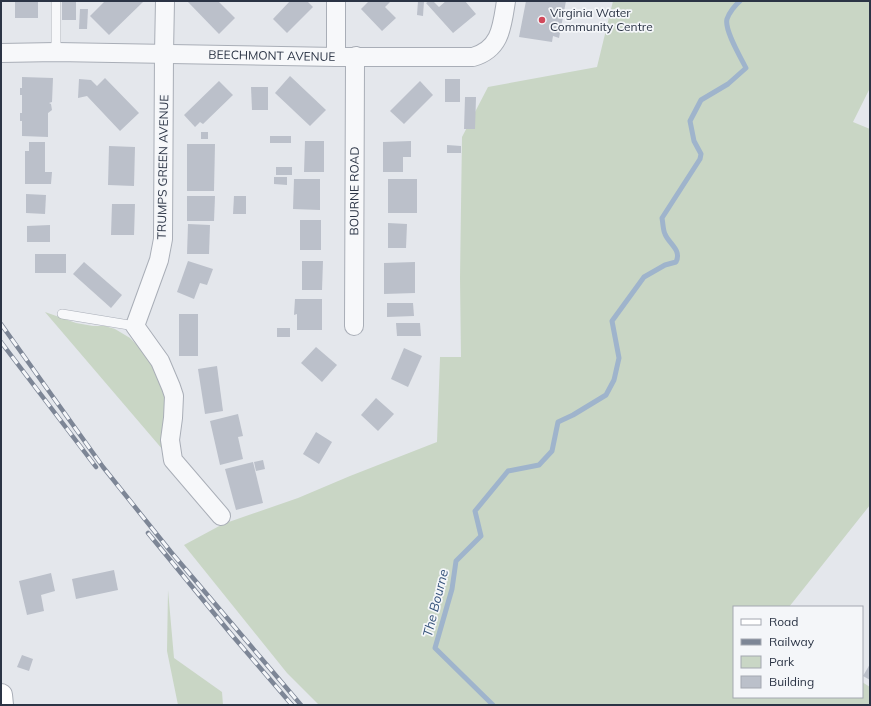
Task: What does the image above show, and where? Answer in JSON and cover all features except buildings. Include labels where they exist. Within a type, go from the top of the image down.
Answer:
[{"type":"street","name":"TRUMPS GREEN AVENUE","points":[[135,326],[159,260],[163,239],[165,1]]},
{"type":"street","points":[[336,1],[336,57]]},
{"type":"street","name":"BEECHMONT AVENUE","points":[[1,53],[164,53],[336,57],[476,56],[490,48],[498,39],[502,27],[506,1]]},
{"type":"street","name":"BOURNE ROAD","points":[[354,326],[356,56]]},
{"type":"street","points":[[135,326],[160,361],[174,396],[170,440],[173,460],[221,516]]},
{"type":"street","points":[[1,695],[2,705]]},
{"type":"lane","points":[[56,1],[56,52]]},
{"type":"lane","points":[[62,314],[135,326]]},
{"type":"green space","points":[[613,1],[870,1],[870,88],[853,122],[870,129],[870,505],[790,606],[733,606],[733,698],[863,698],[863,683],[870,687],[870,705],[319,705],[287,673],[184,545],[223,524],[298,498],[437,442],[440,357],[461,357],[460,278],[462,137],[488,87],[597,67]]},
{"type":"green space","points":[[45,312],[76,323],[93,326],[105,326],[115,329],[130,338],[143,351],[150,360],[166,395],[163,450]]},
{"type":"green space","points":[[168,590],[174,658],[222,692],[223,705],[178,705],[167,651]]},
{"type":"waterway","name":"The Bourne","points":[[493,705],[435,648],[452,589],[456,561],[481,536],[475,511],[508,471],[539,465],[552,451],[558,422],[573,415],[606,395],[614,380],[619,358],[612,321],[644,277],[665,265],[676,262],[677,254],[665,234],[662,218],[700,159],[701,154],[694,141],[690,121],[701,100],[728,84],[746,68],[734,44],[727,24],[729,14],[740,1]]},
{"type":"railway","points":[[1,324],[103,467],[171,552],[301,705]]},
{"type":"railway","points":[[1,342],[96,467]]},
{"type":"railway","points":[[148,533],[292,705]]},
{"type":"place","name":"Virginia Water Community Centre","points":[[542,20]]}]
